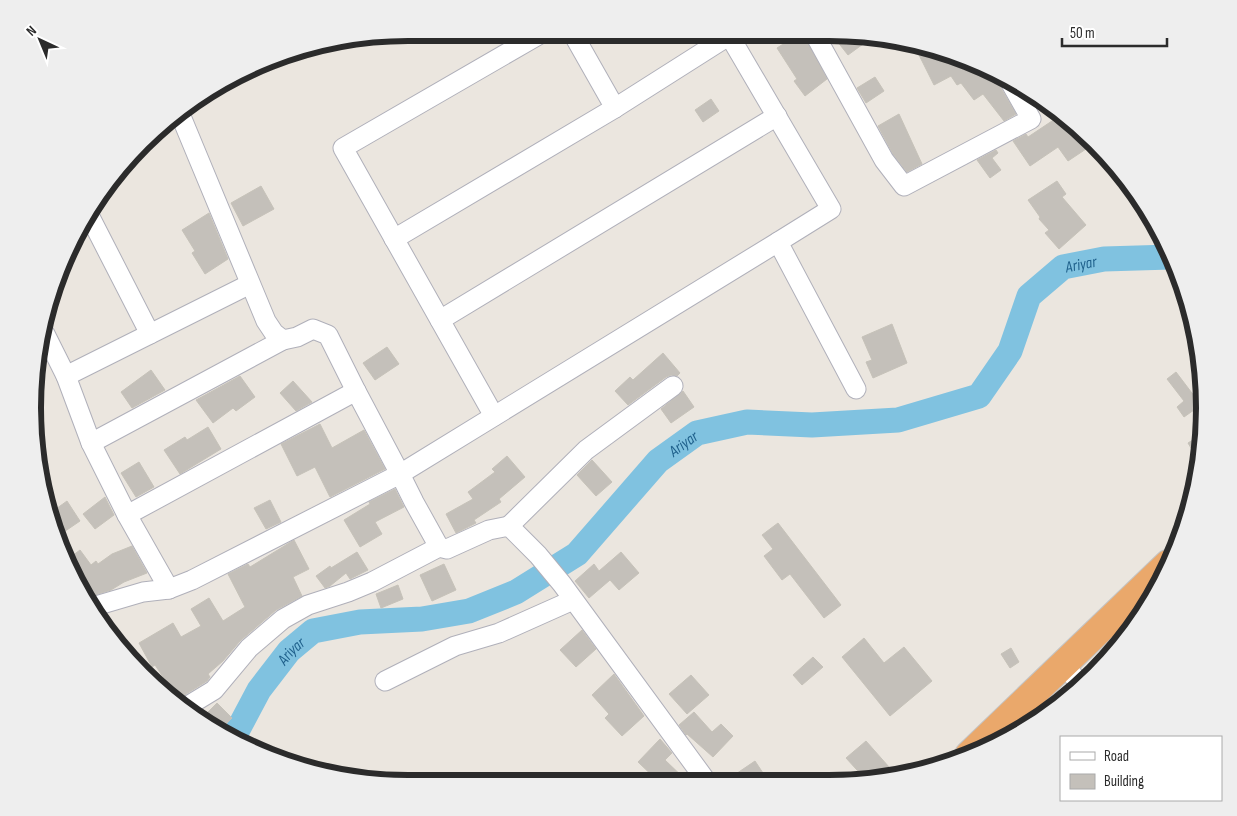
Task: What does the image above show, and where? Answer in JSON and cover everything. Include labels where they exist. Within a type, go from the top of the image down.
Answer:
[{"type":"highway","points":[[985,740],[1154,577]]},
{"type":"street","points":[[494,416],[343,148],[528,41]]},
{"type":"street","points":[[577,41],[615,108]]},
{"type":"street","points":[[394,239],[615,108],[721,41]]},
{"type":"street","points":[[99,605],[143,592],[168,589],[192,580],[400,474],[831,210],[733,41]]},
{"type":"street","points":[[818,41],[884,160],[904,186],[1031,119],[1016,93]]},
{"type":"street","points":[[440,320],[777,116]]},
{"type":"street","points":[[182,119],[266,321],[274,333],[283,340]]},
{"type":"street","points":[[92,221],[150,334]]},
{"type":"street","points":[[778,242],[856,389]]},
{"type":"street","points":[[66,376],[250,284]]},
{"type":"street","points":[[91,443],[283,340],[297,337],[313,329],[328,334],[414,502],[439,546],[447,549],[489,530],[510,526],[586,450],[673,386]]},
{"type":"street","points":[[48,339],[66,376],[91,443],[127,515],[168,589]]},
{"type":"street","points":[[127,515],[356,391]]},
{"type":"street","points":[[510,526],[562,584],[702,775]]},
{"type":"street","points":[[191,704],[214,690],[249,648],[283,619],[308,605],[372,582],[439,546]]},
{"type":"street","points":[[386,681],[455,646],[499,633],[573,600]]},
{"type":"building","points":[[788,41],[807,41],[827,79],[805,96],[794,81],[797,79],[777,48]]},
{"type":"building","points":[[837,41],[864,43],[848,55]]},
{"type":"building","points":[[918,52],[969,69],[999,83],[1016,114],[1004,121],[983,94],[974,100],[961,83],[957,85],[951,76],[934,85]]},
{"type":"building","points":[[875,77],[884,91],[866,103],[857,88]]},
{"type":"building","points":[[711,99],[719,111],[703,122],[695,110]]},
{"type":"building","points":[[899,114],[922,164],[907,172],[893,154],[878,126]]},
{"type":"building","points":[[1055,119],[1087,148],[1068,161],[1058,147],[1030,166],[1013,141],[1026,134],[1028,137]]},
{"type":"building","points":[[996,150],[998,153],[992,158],[1001,170],[990,178],[977,160]]},
{"type":"building","points":[[1057,181],[1066,194],[1062,197],[1086,225],[1059,249],[1045,233],[1049,230],[1039,219],[1040,217],[1028,200]]},
{"type":"building","points":[[261,186],[274,209],[243,226],[231,203]]},
{"type":"building","points":[[209,213],[228,259],[205,274],[192,253],[195,251],[182,230]]},
{"type":"building","points":[[892,324],[907,363],[873,378],[866,362],[872,360],[862,337]]},
{"type":"building","points":[[387,347],[399,364],[375,380],[363,363]]},
{"type":"building","points":[[663,353],[680,373],[677,376],[671,375],[666,377],[628,405],[615,391],[630,377],[633,380]]},
{"type":"building","points":[[151,370],[165,390],[132,408],[121,392]]},
{"type":"building","points":[[1176,372],[1196,398],[1196,409],[1184,417],[1177,407],[1184,401],[1167,379]]},
{"type":"building","points":[[240,376],[255,397],[236,411],[233,408],[213,423],[196,400]]},
{"type":"building","points":[[293,381],[312,402],[296,411],[280,393]]},
{"type":"building","points":[[683,391],[694,407],[671,423],[661,409]]},
{"type":"building","points":[[320,424],[332,448],[364,430],[385,469],[330,497],[315,467],[297,476],[281,444]]},
{"type":"building","points":[[208,427],[221,449],[180,474],[164,450],[185,437],[187,440]]},
{"type":"building","points":[[1194,439],[1193,452],[1188,443]]},
{"type":"building","points":[[507,456],[525,477],[499,499],[501,502],[474,520],[476,523],[456,533],[446,514],[473,499],[468,492],[495,472],[492,469]]},
{"type":"building","points":[[592,460],[612,482],[596,496],[577,475]]},
{"type":"building","points":[[139,462],[154,487],[136,497],[121,473]]},
{"type":"building","points":[[395,489],[404,507],[375,522],[382,534],[360,547],[344,520],[370,504],[369,502]]},
{"type":"building","points":[[105,497],[114,515],[95,529],[83,514]]},
{"type":"building","points":[[270,500],[281,522],[266,529],[254,508]]},
{"type":"building","points":[[67,501],[80,521],[63,532],[56,509]]},
{"type":"building","points":[[778,523],[841,605],[824,618],[790,574],[782,580],[764,556],[773,549],[762,535]]},
{"type":"building","points":[[294,540],[309,569],[293,577],[302,596],[276,610],[240,641],[223,661],[208,674],[210,677],[207,681],[182,697],[170,687],[155,665],[152,667],[139,643],[173,623],[181,637],[201,626],[191,609],[209,598],[223,621],[245,607],[228,574],[248,564],[250,567]]},
{"type":"building","points":[[132,546],[147,573],[124,582],[111,590],[93,596],[72,556],[80,550],[91,565],[96,561],[98,564],[112,554]]},
{"type":"building","points":[[357,552],[368,570],[350,579],[346,573],[325,588],[316,576],[330,566],[331,568]]},
{"type":"building","points":[[621,552],[639,573],[619,590],[610,580],[589,598],[575,581],[594,564],[599,571]]},
{"type":"building","points":[[444,564],[456,590],[432,601],[420,575]]},
{"type":"building","points":[[398,585],[403,599],[381,608],[376,594]]},
{"type":"building","points":[[582,630],[596,649],[576,667],[560,650]]},
{"type":"building","points":[[864,638],[884,663],[904,647],[932,681],[890,716],[842,657]]},
{"type":"building","points":[[1011,648],[1019,662],[1010,668],[1001,654]]},
{"type":"building","points":[[813,657],[823,667],[802,685],[793,675]]},
{"type":"building","points":[[614,674],[644,716],[622,736],[605,718],[609,714],[592,695]]},
{"type":"building","points":[[691,675],[709,695],[687,714],[669,694]]},
{"type":"building","points":[[217,703],[232,718],[224,726],[206,714]]},
{"type":"building","points":[[694,712],[712,732],[721,724],[733,736],[713,757],[686,735],[679,725]]},
{"type":"building","points":[[660,739],[672,753],[665,760],[681,775],[652,775],[638,762]]},
{"type":"building","points":[[866,741],[891,770],[860,773],[846,758]]},
{"type":"building","points":[[755,761],[764,775],[734,775]]},
{"type":"waterway","name":"Ariyar","points":[[237,732],[259,690],[289,651],[313,631],[360,622],[422,619],[469,611],[516,592],[577,554],[658,461],[697,433],[747,422],[812,425],[898,420],[979,396],[1010,351],[1029,296],[1063,267],[1104,259],[1163,257]]}]
